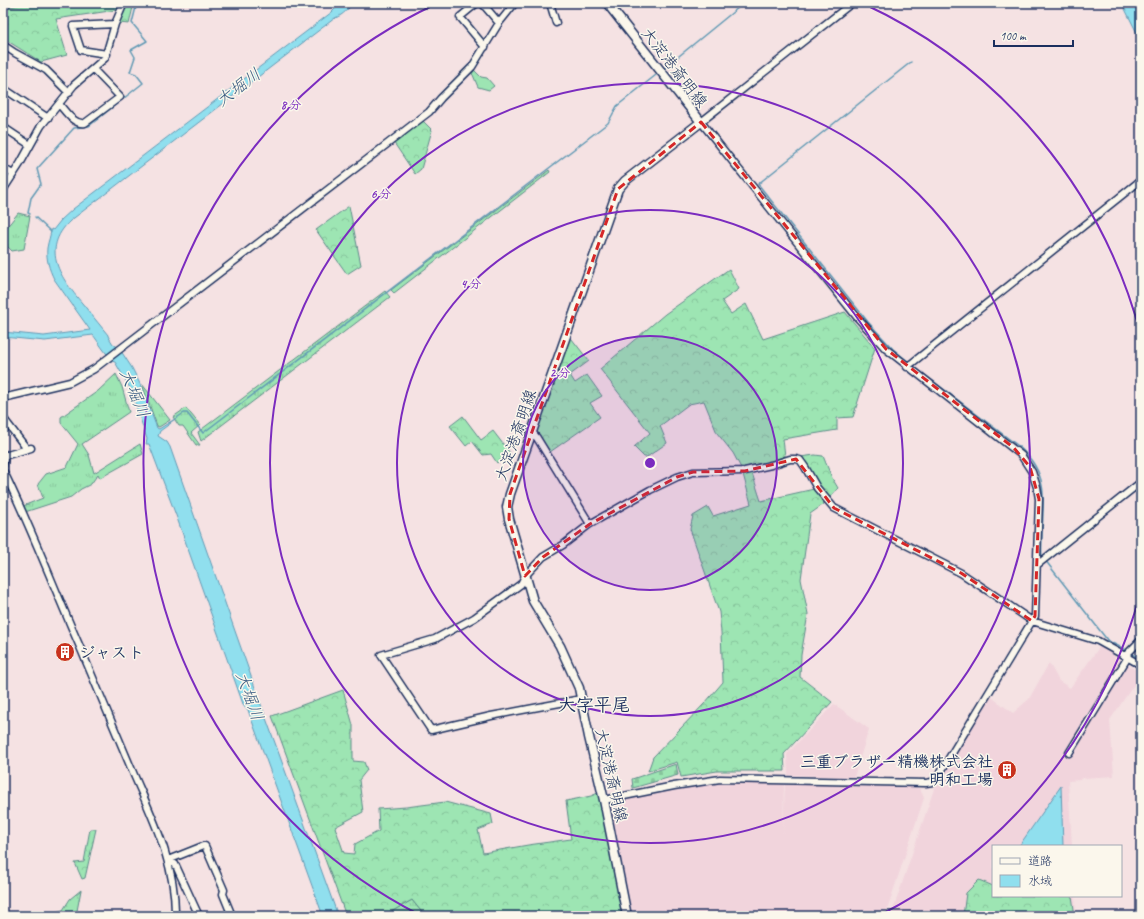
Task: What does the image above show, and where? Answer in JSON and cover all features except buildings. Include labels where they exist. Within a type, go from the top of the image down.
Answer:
[{"type":"main road","name":"大淀港斎明線","points":[[607,3],[701,122],[625,181],[618,189],[510,494],[507,507],[533,601],[560,646],[579,688],[604,800],[627,916]]},
{"type":"street","points":[[3,190],[12,174],[20,164],[41,126],[74,85],[103,61],[107,54],[124,3]]},
{"type":"street","points":[[477,3],[460,17],[485,47]]},
{"type":"street","points":[[482,3],[499,23]]},
{"type":"street","points":[[506,3],[508,11]]},
{"type":"street","points":[[3,398],[70,382],[94,370],[121,350],[429,112],[472,67],[499,23],[515,3]]},
{"type":"street","points":[[550,3],[556,23]]},
{"type":"street","points":[[604,800],[689,783],[725,779],[926,784],[932,782],[937,778],[1032,621],[1035,613],[1042,562],[1036,482],[1030,467],[1021,455],[999,432],[910,365],[886,349],[856,316],[701,122],[852,3]]},
{"type":"street","points":[[107,54],[81,50],[73,26],[116,24]]},
{"type":"street","points":[[3,45],[15,54],[46,70],[69,93]]},
{"type":"street","points":[[59,104],[81,124],[85,123],[120,97],[93,69]]},
{"type":"street","points":[[3,88],[48,118]]},
{"type":"street","points":[[3,127],[30,145]]},
{"type":"street","points":[[3,168],[12,174]]},
{"type":"street","points":[[910,365],[1141,180]]},
{"type":"street","points":[[3,419],[29,448],[4,454],[3,468],[117,731],[157,829],[168,860],[174,892],[175,916]]},
{"type":"street","points":[[532,432],[590,524]]},
{"type":"street","points":[[581,699],[492,716],[431,730],[381,656],[435,639],[474,618],[521,584],[525,576],[544,557],[563,545],[590,524],[650,490],[677,477],[694,472],[746,471],[790,459],[800,460],[817,488],[834,508],[961,573],[1032,621],[1090,638],[1128,654],[1141,665]]},
{"type":"street","points":[[1042,562],[1141,482]]},
{"type":"street","points":[[1069,753],[1128,654],[1141,640]]},
{"type":"street","points":[[168,860],[205,846],[224,890],[223,894],[232,916]]},
{"type":"street","points":[[168,860],[175,864],[198,916]]},
{"type":"highlighted area","points":[[701,122],[886,349],[1014,448],[1030,467],[1039,499],[1035,616],[1032,621],[961,573],[834,508],[796,459],[745,471],[693,472],[677,477],[590,524],[543,557],[525,576],[509,519],[510,494],[618,189]]},
{"type":"shaded area","points":[[1100,646],[1114,654],[1114,656],[1134,669],[1141,669],[1141,684],[1133,686],[1110,720],[1114,776],[1083,778],[1080,780],[1068,781],[1072,845],[992,845],[992,897],[1075,897],[1076,916],[1053,916],[1052,911],[1036,916],[891,916],[934,789],[990,696],[1013,713],[1029,699],[1049,663],[1059,681],[1070,688]]},
{"type":"shaded area","points":[[834,704],[869,729],[854,777],[788,775],[787,754]]},
{"type":"shaded area","points":[[731,781],[784,783],[783,833],[785,784],[913,787],[920,789],[924,798],[885,916],[632,916],[609,806],[612,802],[706,783]]},
{"type":"green space","points":[[25,3],[134,3],[129,24],[119,23],[123,9],[56,19],[67,55],[41,62],[3,38],[3,9]]},
{"type":"green space","points":[[474,70],[481,77],[487,78],[494,86],[489,90],[478,87],[472,74]]},
{"type":"green space","points":[[423,121],[432,130],[421,169],[415,174],[394,143]]},
{"type":"green space","points":[[549,170],[550,172],[394,293],[391,290]]},
{"type":"green space","points":[[349,206],[361,265],[347,274],[316,230]]},
{"type":"green space","points":[[18,213],[30,216],[24,249],[12,251],[6,245],[3,232]]},
{"type":"green space","points":[[729,269],[739,289],[722,301],[731,314],[746,304],[763,339],[845,312],[875,348],[853,417],[837,418],[837,430],[783,439],[785,456],[769,462],[741,468],[733,453],[717,433],[704,401],[689,404],[660,426],[667,443],[647,457],[644,457],[634,447],[650,433],[600,369],[665,314]]},
{"type":"green space","points":[[385,291],[390,297],[201,441],[198,432]]},
{"type":"green space","points":[[568,334],[589,361],[570,375],[575,383],[587,375],[602,396],[590,403],[600,417],[550,452],[535,430]]},
{"type":"green space","points":[[116,374],[122,387],[129,412],[82,444],[89,455],[94,473],[140,444],[143,454],[100,478],[98,474],[91,484],[81,489],[71,497],[25,512],[23,506],[43,498],[38,484],[46,474],[67,467],[78,444],[61,423],[61,417],[98,391]]},
{"type":"green space","points":[[142,384],[170,420],[159,427],[157,426]]},
{"type":"green space","points":[[186,408],[200,425],[191,433],[200,445],[196,445],[183,426],[179,426],[173,417]]},
{"type":"green space","points":[[463,416],[481,440],[493,431],[510,453],[497,463],[491,454],[483,455],[472,441],[466,446],[450,426]]},
{"type":"green space","points":[[815,455],[823,456],[838,488],[830,497],[824,494],[820,498],[824,504],[810,514],[801,579],[808,614],[801,655],[800,677],[832,702],[784,754],[785,771],[717,771],[681,777],[677,762],[648,771],[653,757],[723,682],[719,612],[690,529],[693,516],[708,507],[713,516],[751,504],[743,474],[752,473],[761,501],[814,489],[817,485],[808,465],[800,457]]},
{"type":"green space","points":[[343,690],[353,725],[353,761],[364,762],[367,770],[359,780],[363,812],[335,827],[344,853],[354,854],[355,844],[379,831],[378,809],[445,802],[491,814],[493,824],[478,830],[483,853],[571,839],[566,801],[591,796],[598,793],[624,916],[425,916],[412,900],[389,913],[387,916],[346,916],[272,716]]},
{"type":"green space","points":[[676,764],[678,775],[633,788],[632,779]]},
{"type":"green space","points":[[90,829],[96,829],[85,878],[82,879],[75,863],[84,862]]},
{"type":"green space","points":[[979,880],[992,886],[992,897],[1072,897],[1075,916],[1053,916],[1052,911],[1036,916],[963,916],[966,893]]},
{"type":"green space","points":[[81,890],[76,916],[40,916],[63,910],[70,899]]},
{"type":"green space","points":[[412,900],[425,916],[387,916],[389,913]]},
{"type":"water","name":"大堀川","points":[[341,3],[354,3],[338,17],[70,221],[61,232],[56,243],[55,253],[57,264],[67,284],[108,335],[113,344],[119,348],[132,368],[140,384],[157,428],[159,429],[170,422],[171,423],[160,431],[158,436],[167,442],[170,447],[338,916],[323,916],[248,710],[243,704],[177,518],[149,444],[146,444],[147,439],[130,388],[115,362],[111,361],[112,359],[93,335],[45,341],[3,337],[3,332],[44,336],[90,330],[54,279],[47,260],[47,245],[51,234],[51,229],[53,230],[73,209],[332,12]]},
{"type":"water","points":[[1122,3],[1140,3],[1141,5],[1141,41]]},
{"type":"water","points":[[1061,786],[1063,845],[1020,845]]},
{"type":"waterway","points":[[30,214],[28,213],[31,198],[41,184],[37,169],[74,128],[89,126],[143,83],[136,74],[130,72],[135,57],[131,50],[147,41],[132,23],[137,3]]},
{"type":"waterway","points":[[663,69],[744,3]]},
{"type":"waterway","points":[[909,362],[893,349],[868,322],[758,184],[911,62]]},
{"type":"waterway","points":[[169,423],[184,413],[187,413],[203,433],[608,123],[617,106],[656,75]]},
{"type":"waterway","points":[[35,217],[51,232]]},
{"type":"waterway","points":[[912,365],[1028,455],[1040,476],[1042,486],[1042,557]]},
{"type":"waterway","points":[[1045,560],[1108,641],[1128,651]]},
{"type":"waterway","points":[[1131,653],[1141,659]]},
{"type":"place","name":"ジャスト","points":[[65,652]]},
{"type":"place","name":"三重ブラザー精機株式会社 明和工場","points":[[1007,770]]},
{"type":"district","name":"大字平尾","points":[[594,705]]}]
